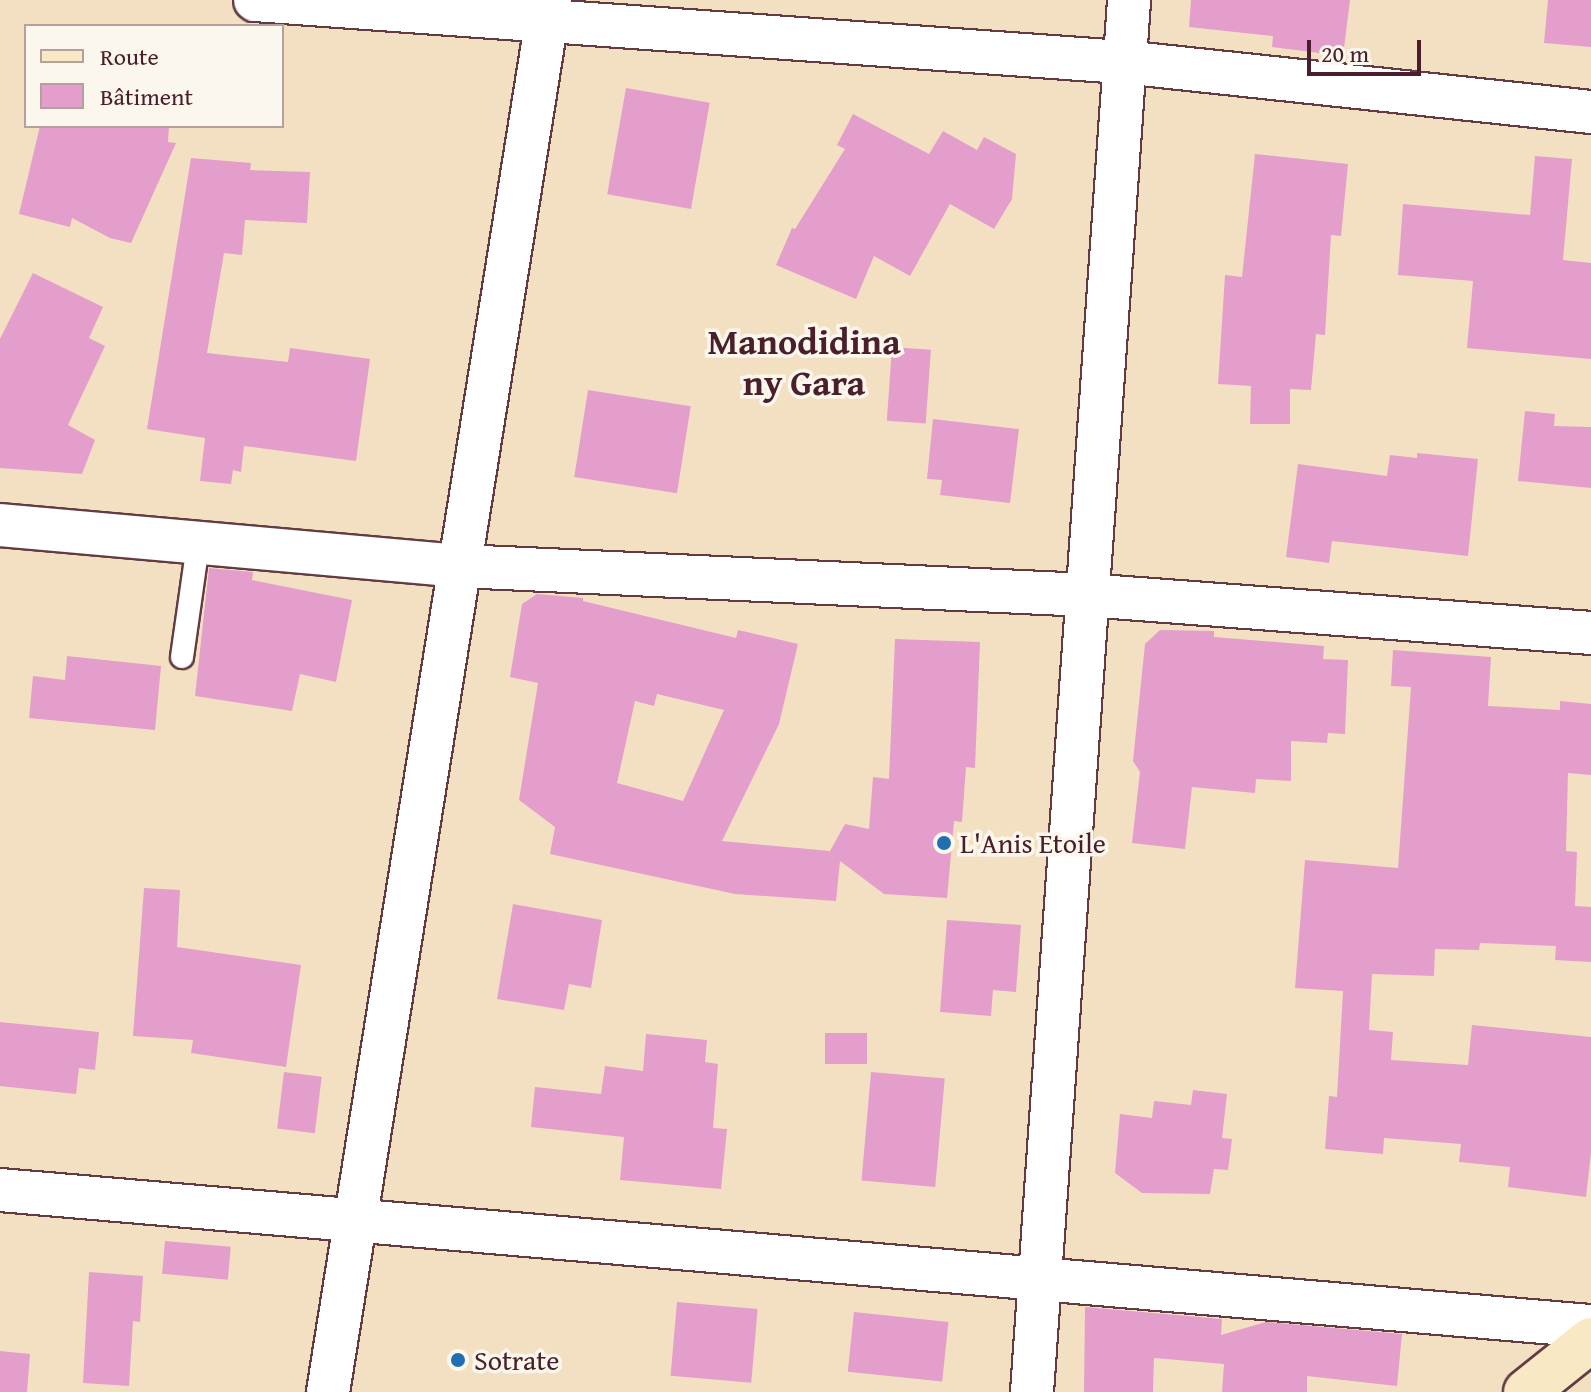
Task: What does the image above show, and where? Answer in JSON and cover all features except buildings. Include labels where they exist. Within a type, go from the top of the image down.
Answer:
[{"type":"main road","points":[[1526,1392],[1591,1340]]},
{"type":"street","points":[[255,0],[548,11],[1123,62],[1591,112]]},
{"type":"street","points":[[1032,1392],[1129,0]]},
{"type":"street","points":[[328,1392],[548,11]]},
{"type":"street","points":[[0,525],[460,566],[1086,595],[1591,633]]},
{"type":"street","points":[[0,1190],[355,1223],[1591,1326]]},
{"type":"lane","points":[[182,657],[198,544]]},
{"type":"place","name":"L'Anis Etoile","points":[[944,843]]},
{"type":"place","name":"Sotrate","points":[[458,1360]]},
{"type":"district","name":"Manodidina ny Gara","points":[[804,360]]}]
